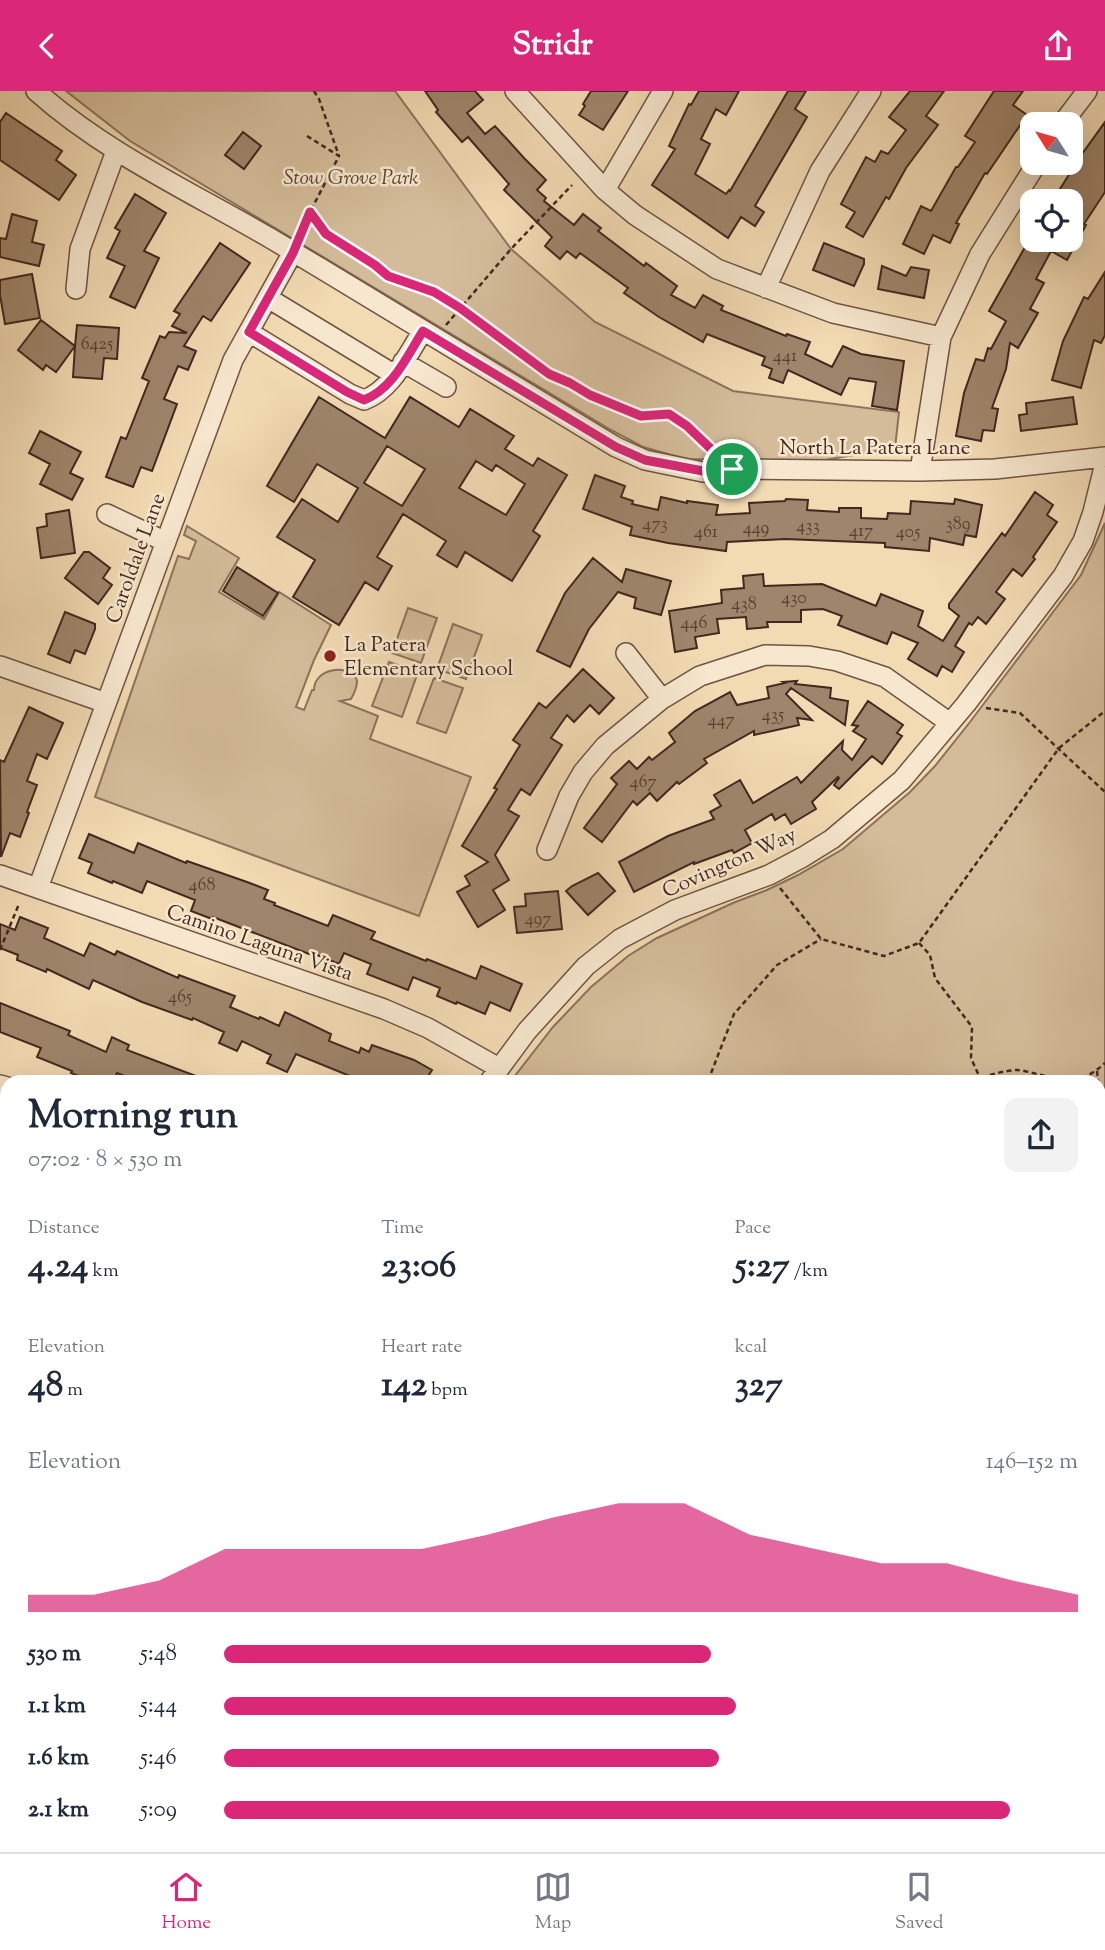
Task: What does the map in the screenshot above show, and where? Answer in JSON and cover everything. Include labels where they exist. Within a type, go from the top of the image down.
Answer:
[{"type":"street","name":"North La Patera Lane","points":[[36,91],[116,151],[293,253],[616,447],[645,460],[703,471],[920,471],[995,469],[1105,457]]},
{"type":"street","points":[[515,91],[605,190],[635,215],[717,269],[833,313],[941,337]]},
{"type":"street","points":[[605,190],[663,91]]},
{"type":"street","points":[[766,288],[820,171],[870,91]]},
{"type":"street","points":[[1071,112],[1087,91]]},
{"type":"street","points":[[76,289],[80,249],[116,151]]},
{"type":"street","points":[[920,471],[941,337],[980,254],[1029,175]]},
{"type":"street","name":"Caroldale Lane","points":[[38,888],[233,359],[293,253]]},
{"type":"street","points":[[268,298],[399,368],[446,387]]},
{"type":"street","points":[[249,332],[364,400],[389,384],[399,368],[429,335]]},
{"type":"street","name":"Covington Way","points":[[495,1075],[527,1031],[586,966],[620,939],[675,910],[769,875],[832,839],[902,780],[966,704],[1063,576],[1083,541],[1094,512],[1105,463]]},
{"type":"street","points":[[107,515],[166,542]]},
{"type":"street","points":[[626,653],[662,699]]},
{"type":"street","points":[[547,850],[569,796],[583,772],[605,746],[662,699],[700,675],[765,655],[809,656],[837,661],[885,677],[950,723]]},
{"type":"street","points":[[0,666],[106,703]]},
{"type":"street","name":"Camino Laguna Vista","points":[[0,875],[384,1009],[428,1028],[495,1075]]},
{"type":"path","points":[[293,253],[310,212],[339,156],[314,91]]},
{"type":"path","points":[[307,136],[339,156]]},
{"type":"path","points":[[429,335],[460,308],[572,185]]},
{"type":"path","points":[[310,212],[326,234],[388,276],[434,292],[460,308],[549,374],[641,416],[669,414],[687,426],[732,469]]},
{"type":"path","points":[[966,704],[1020,713],[1105,792]]},
{"type":"path","points":[[769,875],[821,939],[884,956],[919,943],[1059,748],[1105,711]]},
{"type":"path","points":[[0,950],[19,904]]},
{"type":"path","points":[[710,1075],[734,1014],[776,965],[821,939]]},
{"type":"path","points":[[919,943],[930,955],[935,978],[972,1027],[971,1058],[979,1075]]},
{"type":"path","points":[[1089,1075],[1105,1063]]},
{"type":"path","points":[[994,1075],[1017,1070],[1040,1075]]},
{"type":"path","points":[[1097,1071],[1097,1075]]},
{"type":"green space","name":"Stow Grove Park","points":[[66,91],[395,91],[511,249],[595,322],[733,391],[899,412],[895,448],[819,461],[686,459],[643,447],[130,141]]},
{"type":"green space","points":[[1105,523],[1105,1075],[516,1075],[553,1027],[591,987],[628,956],[657,938],[798,875],[843,849],[910,792],[970,722],[1081,575]]},
{"type":"green space","points":[[187,526],[239,558],[219,592],[264,619],[279,592],[331,625],[296,707],[304,710],[319,677],[332,671],[346,671],[356,678],[357,686],[351,699],[340,701],[378,716],[370,739],[471,777],[419,916],[95,797],[178,556],[189,559],[196,541],[184,535]]},
{"type":"green space","points":[[408,608],[437,618],[421,663],[392,653]]},
{"type":"green space","points":[[453,624],[482,635],[466,679],[437,669]]},
{"type":"green space","points":[[389,662],[418,672],[402,717],[372,706]]},
{"type":"green space","points":[[434,678],[463,688],[446,733],[417,723]]},
{"type":"building","points":[[425,91],[475,91],[483,100],[467,113],[485,134],[495,126],[546,180],[537,190],[546,198],[544,201],[574,225],[583,214],[601,228],[598,231],[644,266],[646,263],[677,286],[671,295],[695,308],[703,295],[723,306],[721,310],[786,336],[787,334],[810,342],[805,354],[832,367],[843,346],[861,354],[904,361],[897,410],[872,406],[876,382],[849,378],[841,395],[788,370],[783,383],[769,378],[772,369],[762,365],[765,357],[707,334],[703,342],[624,293],[628,288],[580,253],[576,258],[567,251],[560,259],[545,246],[552,237],[504,190],[509,184],[468,137],[462,142],[436,112],[438,110]]},
{"type":"building","points":[[591,91],[628,91],[603,130],[579,115]]},
{"type":"building","points":[[699,91],[739,91],[726,115],[716,109],[701,139],[710,144],[695,174],[726,194],[788,91],[806,91],[795,109],[807,117],[755,206],[764,212],[755,226],[741,217],[728,238],[652,185],[675,149],[669,146],[689,104],[691,105]]},
{"type":"building","points":[[910,91],[944,91],[926,116],[938,125],[906,168],[889,199],[886,197],[863,237],[846,227],[855,212],[841,204],[866,157],[875,162],[881,151],[888,154],[906,130],[889,117]]},
{"type":"building","points":[[994,91],[1023,91],[1013,105],[1023,112],[1020,112],[1020,125],[987,174],[985,173],[956,223],[959,224],[950,243],[933,235],[924,254],[903,244],[921,206],[931,211],[956,167],[975,142],[965,136]]},
{"type":"building","points":[[6,113],[62,151],[56,160],[76,175],[59,200],[0,160],[0,122]]},
{"type":"building","points":[[1105,122],[1105,192],[1084,224],[1086,225],[1083,231],[1083,189],[1060,189],[1069,175],[1083,175],[1083,153]]},
{"type":"building","points":[[243,132],[261,146],[244,169],[225,155]]},
{"type":"building","points":[[135,194],[166,213],[144,251],[159,258],[135,308],[110,297],[125,266],[107,258],[120,231],[115,228]]},
{"type":"building","points":[[12,214],[37,221],[32,242],[44,245],[39,266],[0,257],[0,238],[6,239]]},
{"type":"building","points":[[220,243],[250,263],[211,321],[203,316],[184,346],[196,351],[188,370],[178,366],[164,399],[177,404],[152,471],[141,467],[133,487],[106,477],[121,437],[126,439],[149,381],[142,378],[160,336],[165,338],[169,332],[187,333],[172,326],[180,314],[174,311]]},
{"type":"building","points":[[824,243],[864,259],[854,286],[813,270]]},
{"type":"building","points":[[1022,252],[1050,252],[1036,279],[1044,283],[1030,309],[1038,313],[1018,348],[1010,343],[1006,369],[992,408],[998,409],[994,431],[983,430],[981,441],[956,436],[964,393],[976,359],[984,361],[988,348],[991,349],[1006,321],[989,311]]},
{"type":"building","points":[[1053,252],[1071,252],[1067,260]]},
{"type":"building","points":[[882,266],[906,276],[911,267],[929,270],[924,298],[878,289]]},
{"type":"building","points":[[1105,272],[1105,335],[1101,343],[1094,340],[1081,388],[1052,380],[1063,341],[1084,297],[1088,299]]},
{"type":"building","points":[[32,274],[40,318],[5,324],[0,280]]},
{"type":"building","points":[[41,320],[75,346],[56,372],[46,365],[43,370],[18,350]]},
{"type":"building","points":[[77,325],[119,328],[117,359],[104,358],[102,379],[73,377]]},
{"type":"building","points":[[319,397],[385,438],[410,397],[459,427],[470,409],[514,436],[505,449],[533,466],[538,458],[567,475],[533,531],[540,536],[512,581],[465,552],[457,567],[437,555],[446,541],[403,514],[377,557],[392,566],[378,590],[365,582],[339,625],[293,597],[315,560],[277,537],[302,499],[338,522],[358,488],[317,464],[294,502],[267,486]],"holes":[[[387,446],[425,469],[402,506],[364,483]],[[476,461],[492,471],[496,465],[525,484],[506,515],[459,488]]]},
{"type":"building","points":[[1073,397],[1077,424],[1021,431],[1019,415],[1027,414],[1026,403]]},
{"type":"building","points":[[40,431],[81,452],[70,473],[83,479],[72,500],[40,484],[50,464],[29,453]]},
{"type":"building","points":[[595,475],[625,486],[621,497],[633,501],[632,504],[658,510],[661,497],[687,503],[718,505],[716,515],[750,513],[749,503],[786,499],[808,500],[807,510],[839,512],[839,508],[861,508],[861,518],[887,519],[888,513],[910,514],[911,501],[954,504],[955,499],[982,505],[976,537],[965,535],[963,545],[930,538],[929,551],[885,547],[885,543],[785,539],[727,542],[726,551],[630,535],[632,527],[583,509]]},
{"type":"building","points":[[1035,492],[1053,505],[1047,515],[1057,522],[1022,576],[1013,569],[996,592],[1005,599],[986,624],[978,617],[972,625],[969,623],[955,646],[964,652],[952,672],[942,666],[937,676],[908,659],[918,643],[892,632],[887,644],[838,625],[842,616],[823,609],[801,610],[801,622],[767,622],[768,627],[747,629],[746,617],[717,619],[719,633],[695,637],[697,648],[675,652],[669,611],[722,603],[721,590],[744,588],[743,576],[763,574],[764,586],[822,584],[876,606],[881,594],[923,611],[918,626],[943,641],[959,616],[949,608],[949,604],[1002,533],[1005,536]]},
{"type":"building","points":[[69,510],[75,553],[41,558],[37,528],[47,526],[46,514]]},
{"type":"building","points":[[84,552],[89,552],[110,568],[103,578],[112,585],[98,604],[65,578]]},
{"type":"building","points":[[593,558],[622,582],[626,569],[671,581],[661,615],[634,608],[636,598],[618,592],[589,629],[570,667],[537,651],[565,593]]},
{"type":"building","points":[[237,567],[278,593],[263,616],[223,591]]},
{"type":"building","points":[[65,612],[95,624],[85,654],[75,650],[70,663],[48,654]]},
{"type":"building","points":[[583,669],[614,698],[599,714],[590,705],[574,722],[567,715],[551,738],[562,745],[530,795],[521,789],[508,810],[519,816],[495,855],[509,880],[493,890],[505,910],[478,927],[457,892],[470,885],[465,876],[488,862],[462,846],[520,745],[513,740],[539,703],[546,708]]},
{"type":"building","points":[[797,681],[795,684],[831,688],[830,698],[848,701],[845,725],[791,688],[786,694],[812,720],[797,718],[799,725],[754,735],[754,731],[704,759],[707,763],[679,784],[677,782],[657,801],[650,793],[637,805],[633,801],[602,842],[584,828],[617,784],[611,778],[629,761],[637,769],[649,757],[652,760],[675,742],[669,733],[695,711],[730,692],[737,705],[769,698],[767,687]]},
{"type":"building","points":[[868,701],[903,725],[897,733],[902,736],[882,764],[872,756],[839,789],[834,785],[838,777],[812,802],[816,809],[791,824],[785,814],[775,820],[772,814],[745,830],[752,843],[734,853],[732,850],[694,862],[634,892],[619,862],[668,836],[714,819],[710,812],[721,806],[714,795],[740,780],[753,803],[797,777],[801,783],[843,741],[842,750],[852,760],[866,739],[853,731],[858,726],[852,725]]},
{"type":"building","points":[[29,707],[63,723],[47,759],[37,754],[27,781],[37,785],[27,812],[29,813],[20,837],[10,833],[1,857],[0,760],[4,762]]},
{"type":"building","points":[[89,834],[134,853],[138,843],[186,863],[187,861],[247,882],[268,890],[264,899],[275,903],[274,905],[328,926],[333,915],[375,932],[371,939],[476,979],[481,966],[522,984],[510,1011],[490,1002],[485,1014],[437,996],[440,988],[413,977],[408,990],[367,974],[371,964],[344,953],[339,964],[191,911],[195,900],[147,881],[142,893],[88,873],[92,863],[79,858]]},
{"type":"building","points":[[598,873],[615,891],[588,915],[566,891]]},
{"type":"building","points":[[558,891],[562,929],[517,933],[514,907],[526,906],[525,894]]},
{"type":"building","points":[[20,917],[48,928],[44,938],[84,956],[90,943],[115,955],[117,951],[178,978],[179,975],[235,996],[230,1007],[259,1019],[260,1017],[279,1026],[285,1012],[331,1034],[329,1041],[359,1053],[361,1048],[369,1052],[372,1045],[414,1060],[432,1070],[429,1075],[348,1075],[296,1054],[287,1072],[267,1063],[271,1055],[242,1041],[237,1051],[219,1043],[224,1032],[193,1018],[192,1020],[142,1002],[93,980],[89,989],[47,969],[46,972],[17,960],[18,955],[0,948],[0,924],[15,930]]},
{"type":"building","points":[[0,1003],[70,1031],[68,1035],[106,1052],[112,1037],[129,1045],[127,1050],[193,1075],[76,1075],[37,1057],[41,1048],[0,1032]]},
{"type":"place","name":"La Patera Elementary School","points":[[330,656]]},
{"type":"route","points":[[310,212],[326,234],[388,276],[434,292],[460,308],[549,374],[641,416],[669,414],[687,426],[732,469],[703,471],[645,460],[616,447],[423,331],[389,384],[364,400],[249,332],[293,253],[310,212]]}]
